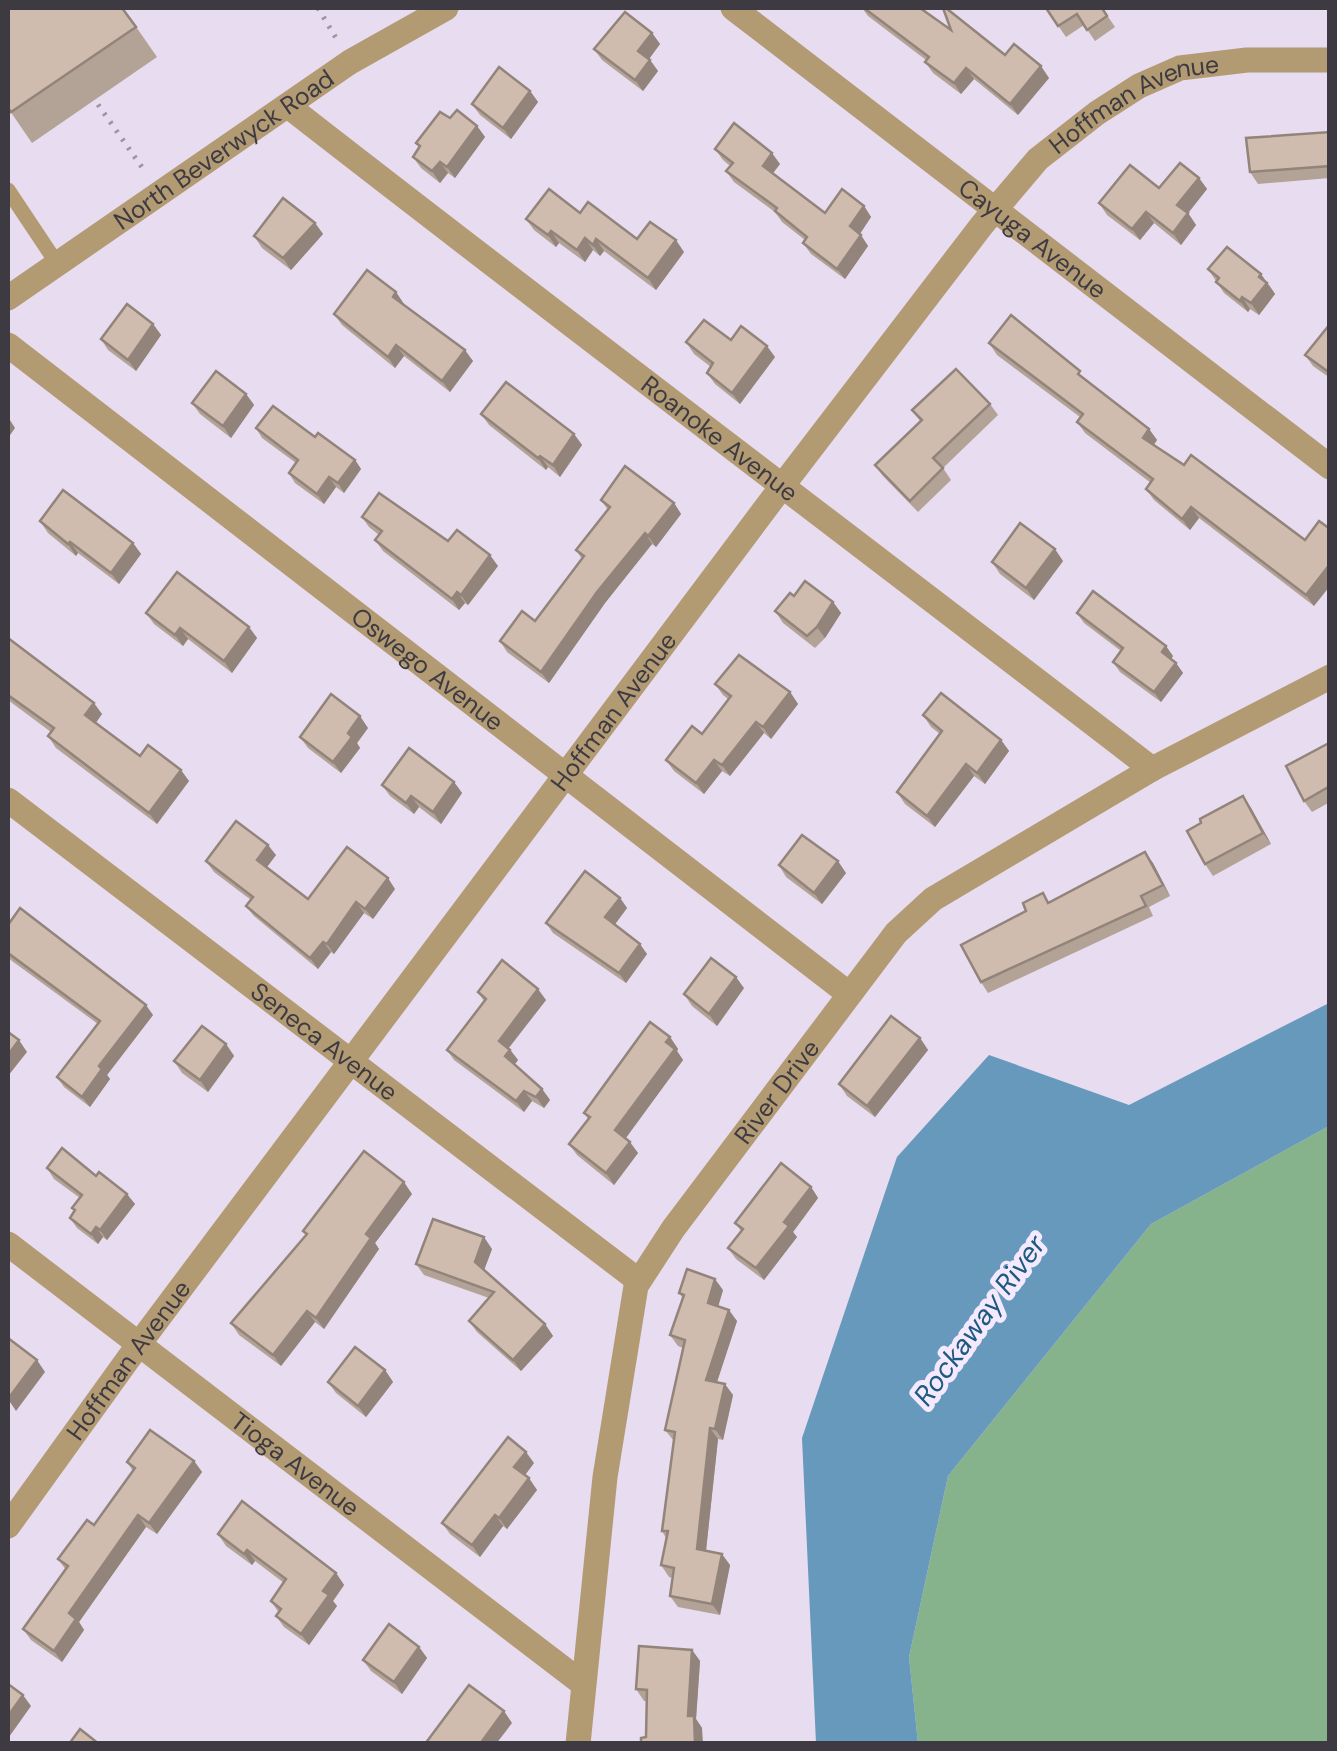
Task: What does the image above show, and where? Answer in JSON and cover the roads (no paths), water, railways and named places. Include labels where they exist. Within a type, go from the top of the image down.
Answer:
[{"type":"street","name":"North Beverwyck Road","points":[[8,298],[350,62],[446,8]]},
{"type":"street","name":"Cayuga Avenue","points":[[733,8],[1330,467]]},
{"type":"street","name":"Hoffman Avenue","points":[[8,1526],[139,1344],[783,485],[1038,159],[1139,86],[1180,68],[1247,60],[1330,60]]},
{"type":"street","name":"Roanoke Avenue","points":[[288,106],[574,330],[1152,769]]},
{"type":"street","name":"Oswego Avenue","points":[[8,346],[849,994]]},
{"type":"street","name":"River Drive","points":[[578,1744],[605,1477],[636,1286],[673,1228],[896,934],[933,899],[1152,769],[1330,677]]},
{"type":"street","name":"Seneca Avenue","points":[[8,800],[639,1280]]},
{"type":"street","name":"Tioga Avenue","points":[[8,1244],[582,1683]]},
{"type":"lane","points":[[8,190],[58,265]]},
{"type":"water","name":"Rockaway River","points":[[1329,1003],[1329,1126],[1151,1224],[948,1476],[909,1657],[918,1743],[816,1743],[802,1438],[897,1157],[989,1055],[1129,1105]]}]
